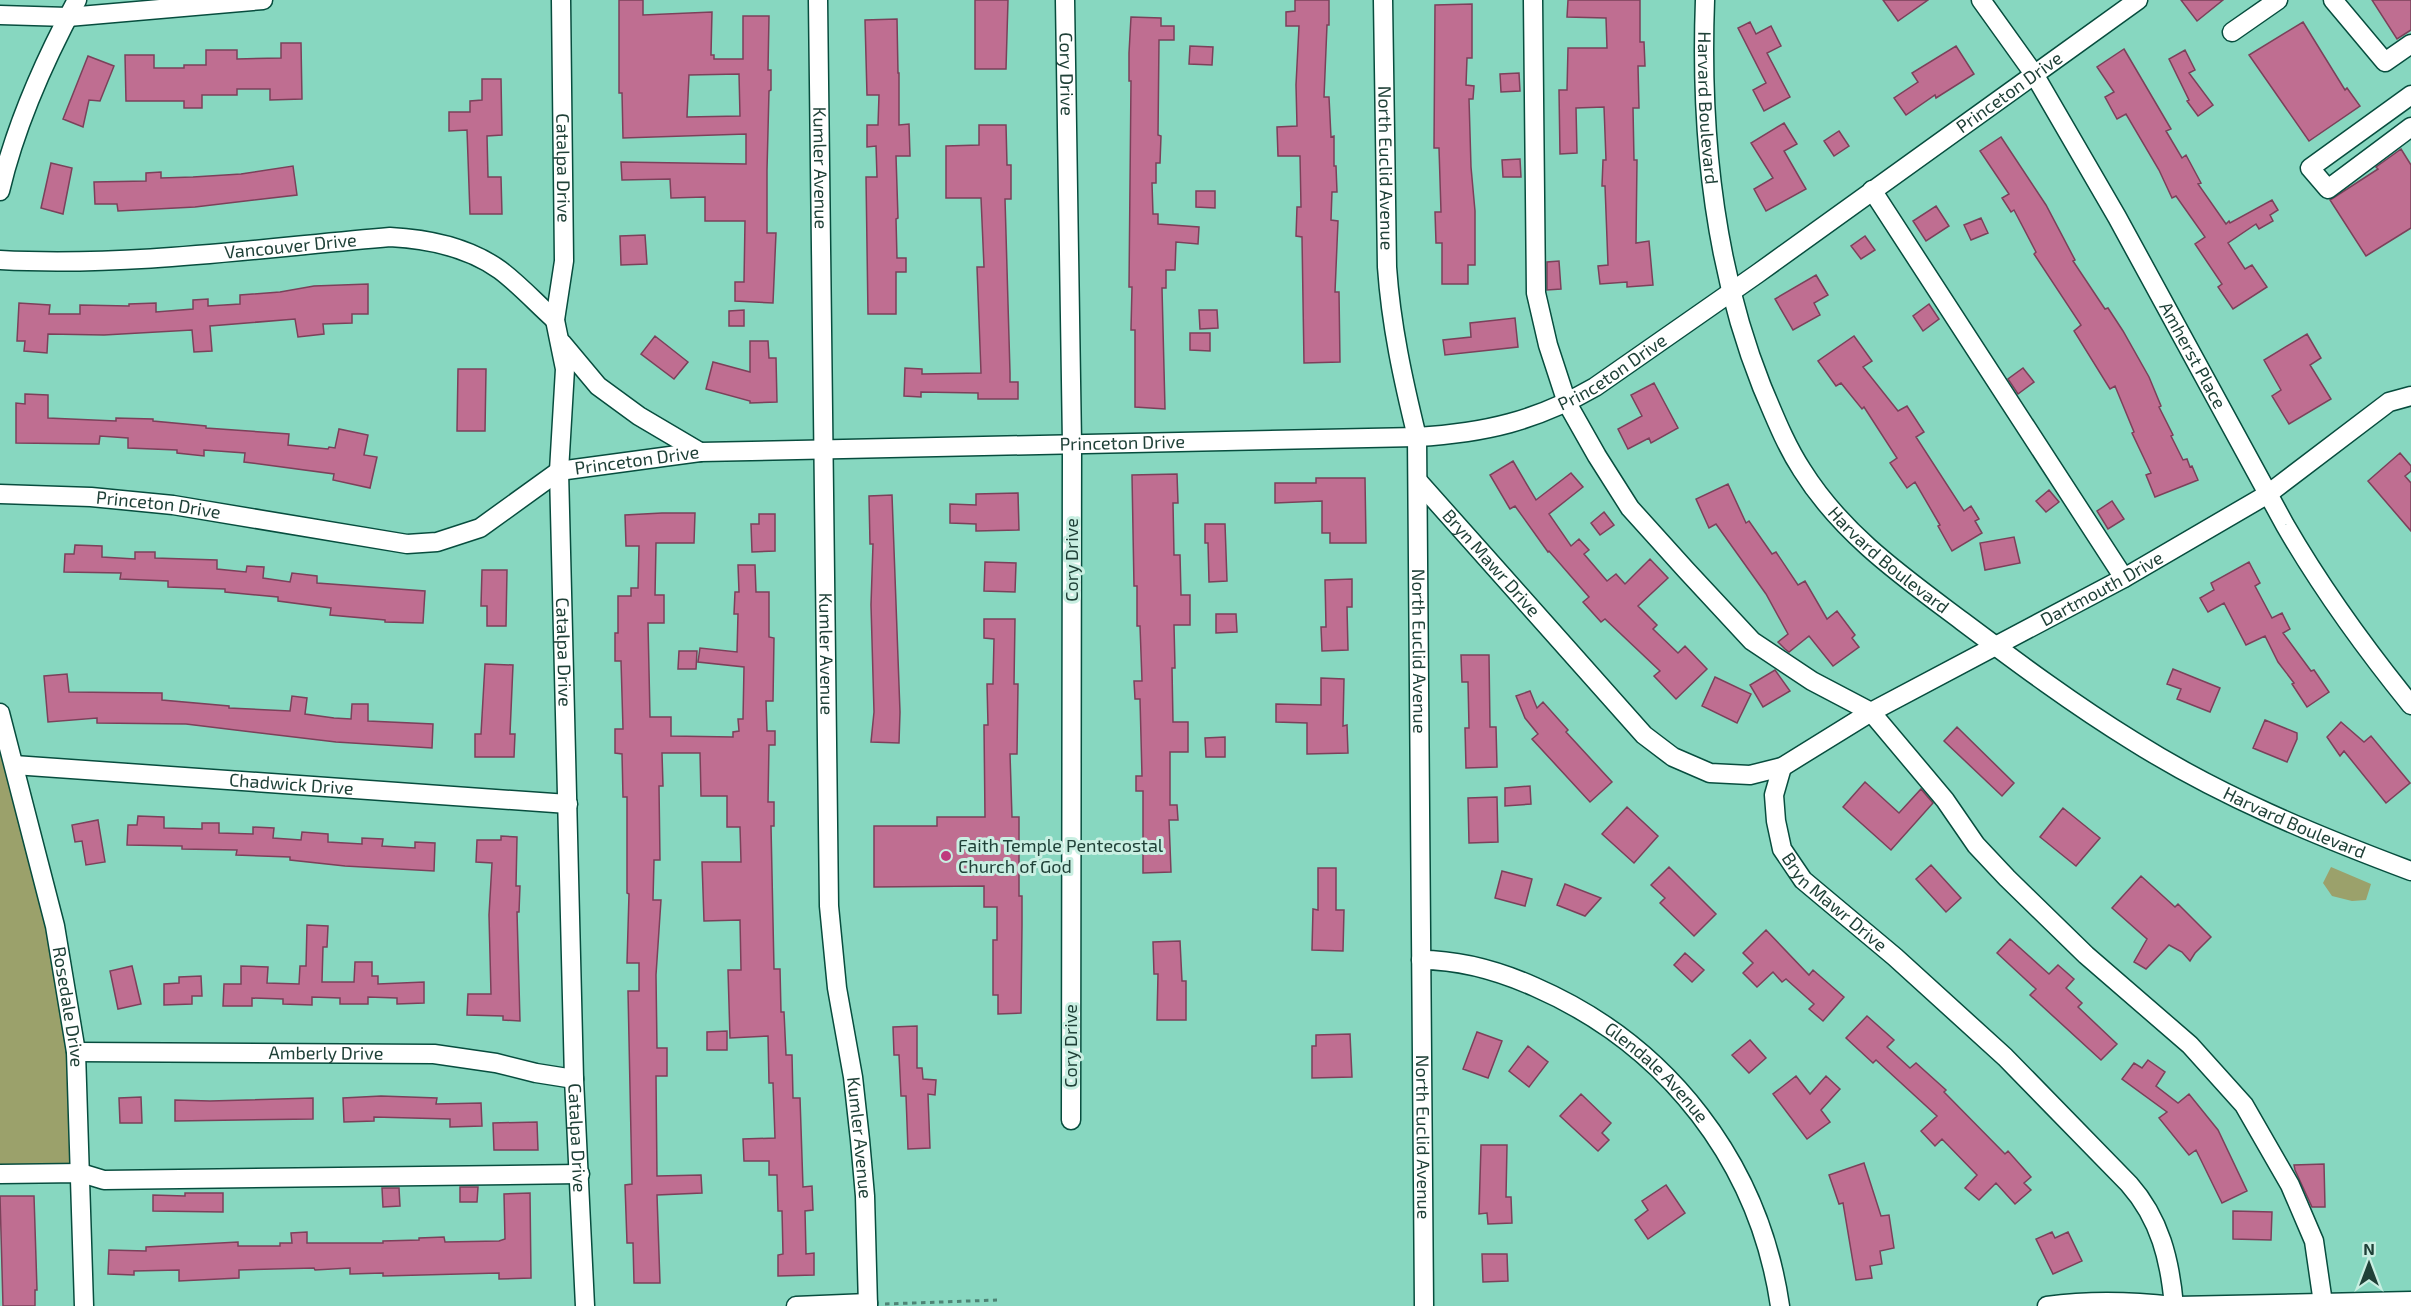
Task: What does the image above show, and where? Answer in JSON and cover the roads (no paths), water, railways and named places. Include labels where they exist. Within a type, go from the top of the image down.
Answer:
[{"type":"street","points":[[0,191],[30,95],[77,0]]},
{"type":"street","points":[[0,15],[68,16],[263,0]]},
{"type":"street","name":"Catalpa Drive","points":[[561,0],[564,261],[555,320],[565,369],[559,471],[574,1079],[585,1306]]},
{"type":"street","name":"Kumler Avenue","points":[[818,0],[830,906],[837,988],[853,1077],[860,1140],[865,1196],[868,1305]]},
{"type":"street","name":"Cory Drive","points":[[1065,0],[1072,444],[1071,1120]]},
{"type":"street","name":"North Euclid Avenue","points":[[1383,0],[1389,300],[1399,367],[1417,436],[1424,1306]]},
{"type":"street","points":[[1533,0],[1536,293],[1548,345],[1567,403],[1597,456],[1630,508],[1752,641],[1812,681],[1871,712],[1945,800],[1976,845],[2007,878],[2086,955],[2190,1044],[2244,1105],[2290,1185],[2314,1240],[2323,1303]]},
{"type":"street","name":"Harvard Boulevard","points":[[1705,0],[1704,57],[1709,157],[1730,292],[1743,340],[1778,425],[1803,471],[1830,509],[1860,541],[1894,570],[2060,694],[2135,742],[2193,776],[2261,810],[2332,841],[2411,871]]},
{"type":"street","name":"Amherst Place","points":[[1981,0],[2034,74],[2165,302],[2268,494],[2331,601],[2363,646],[2411,705]]},
{"type":"street","name":"Princeton Drive","points":[[0,494],[91,497],[173,505],[407,544],[437,542],[480,528],[559,471],[700,452],[1417,436],[1441,435],[1507,425],[1533,418],[1595,387],[2138,0]]},
{"type":"street","points":[[2232,32],[2278,0]]},
{"type":"street","points":[[2333,0],[2385,62],[2411,44]]},
{"type":"street","points":[[2411,95],[2310,168],[2328,189],[2411,127]]},
{"type":"street","points":[[1872,190],[2124,578]]},
{"type":"street","name":"Vancouver Drive","points":[[0,260],[79,262],[124,260],[390,237],[415,238],[446,244],[488,263],[501,271],[555,320]]},
{"type":"street","points":[[561,341],[598,386],[639,416],[700,452]]},
{"type":"street","name":"Dartmouth Drive","points":[[1782,767],[1871,712],[2124,578],[2268,494],[2389,402],[2411,396]]},
{"type":"street","name":"Bryn Mawr Drive","points":[[1418,481],[1644,735],[1672,757],[1710,773],[1750,775],[1782,767],[1774,795],[1776,820],[1782,849],[1803,880],[1894,957],[2005,1057],[2134,1189],[2157,1227],[2165,1247],[2175,1306]]},
{"type":"street","name":"Rosedale Drive","points":[[0,714],[55,926],[76,1052],[84,1306]]},
{"type":"street","name":"Chadwick Drive","points":[[14,765],[568,804]]},
{"type":"street","name":"Glendale Avenue","points":[[1421,960],[1445,960],[1489,970],[1551,994],[1604,1024],[1658,1067],[1702,1117],[1741,1179],[1760,1223],[1773,1265],[1780,1306]]},
{"type":"street","name":"Amberly Drive","points":[[76,1052],[434,1054],[496,1063],[574,1079]]},
{"type":"street","points":[[0,1174],[81,1173],[104,1180],[580,1174]]},
{"type":"street","points":[[2047,1306],[2082,1301],[2125,1301],[2175,1306],[2363,1304],[2411,1301]]},
{"type":"street","points":[[796,1306],[868,1305]]},
{"type":"place","name":"Faith Temple Pentecostal Church of God","points":[[946,856]]}]
